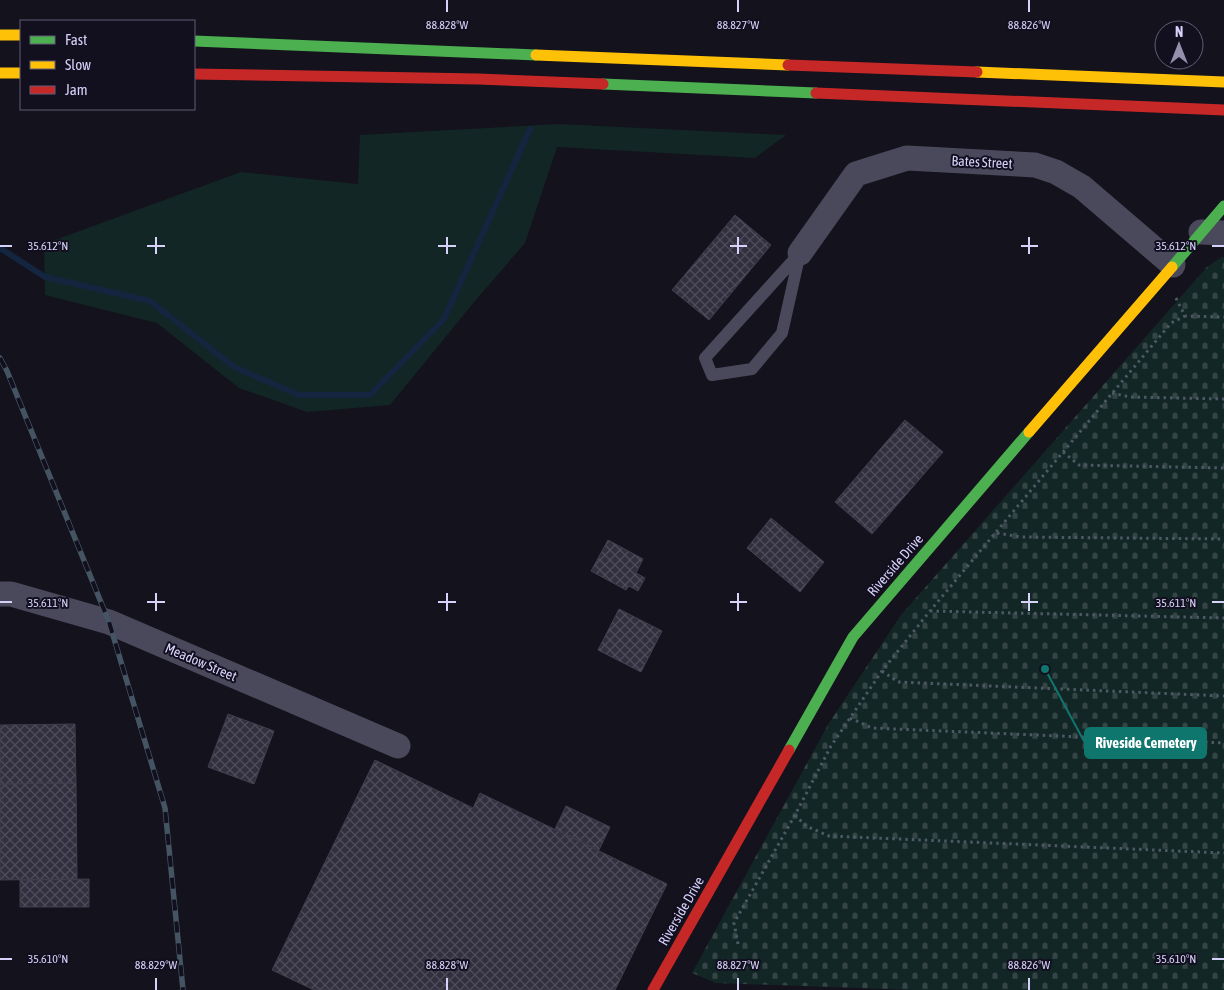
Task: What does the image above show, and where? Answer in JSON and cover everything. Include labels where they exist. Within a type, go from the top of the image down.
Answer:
[{"type":"main road","points":[[0,35],[20,35]]},
{"type":"main road","points":[[195,41],[1224,82]]},
{"type":"main road","points":[[0,73],[20,73]]},
{"type":"main road","points":[[195,74],[478,79],[1224,110]]},
{"type":"main road","name":"Riverside Drive","points":[[653,990],[853,637],[1169,270],[1213,233],[1224,206]]},
{"type":"street","name":"Bates Street","points":[[800,253],[856,174],[907,158],[1035,165],[1056,172],[1082,187],[1169,270]]},
{"type":"street","name":"Meadow Street","points":[[0,594],[10,594],[109,622],[398,746]]},
{"type":"lane","points":[[800,253],[782,333],[752,369],[712,375],[705,358],[800,253]]},
{"type":"path","points":[[1169,270],[1185,316]]},
{"type":"path","points":[[738,944],[734,923],[795,815],[831,746],[882,671],[1171,323],[1185,316],[1224,317]]},
{"type":"path","points":[[1112,393],[1130,397],[1224,399]]},
{"type":"path","points":[[1062,452],[1079,465],[1224,468]]},
{"type":"path","points":[[996,533],[1021,537],[1224,540]]},
{"type":"path","points":[[930,612],[1224,618]]},
{"type":"path","points":[[882,671],[898,682],[1224,696]]},
{"type":"path","points":[[850,718],[872,728],[1224,743]]},
{"type":"path","points":[[795,815],[806,826],[829,836],[1224,853]]},
{"type":"green space","points":[[559,124],[786,135],[755,158],[557,147],[525,243],[390,405],[307,412],[239,388],[157,323],[45,295],[44,244],[241,172],[358,184],[360,135]]},
{"type":"green space","points":[[1224,257],[1224,990],[915,990],[716,983],[692,973],[829,723],[901,615],[1207,267]]},
{"type":"building","points":[[735,215],[771,245],[709,320],[672,290]]},
{"type":"building","points":[[905,420],[943,452],[872,534],[835,502]]},
{"type":"building","points":[[771,518],[824,562],[800,592],[747,548]]},
{"type":"building","points":[[608,540],[643,559],[636,573],[645,578],[638,591],[629,586],[626,590],[591,571]]},
{"type":"building","points":[[619,609],[662,631],[641,672],[598,650]]},
{"type":"building","points":[[228,714],[274,731],[254,784],[208,767]]},
{"type":"building","points":[[75,724],[76,783],[0,784],[0,725]]},
{"type":"building","points":[[375,760],[473,808],[480,793],[667,884],[615,990],[314,990],[272,970]]},
{"type":"building","points":[[76,783],[77,879],[0,880],[0,784]]},
{"type":"building","points":[[566,806],[610,827],[599,850],[555,829]]},
{"type":"building","points":[[89,879],[89,907],[20,907],[20,880]]},
{"type":"waterway","points":[[0,248],[45,277],[150,301],[234,367],[299,395],[370,395],[444,319],[530,129]]},
{"type":"railway","points":[[0,358],[7,371],[109,622],[165,808],[183,990]]},
{"type":"traffic: fast","points":[[195,41],[536,55]]},
{"type":"traffic: fast","points":[[603,84],[816,93]]},
{"type":"traffic: fast","points":[[1172,267],[1224,206]]},
{"type":"traffic: fast","points":[[789,750],[853,637],[1029,432]]},
{"type":"traffic: slow","points":[[0,35],[20,35]]},
{"type":"traffic: slow","points":[[536,55],[788,65]]},
{"type":"traffic: slow","points":[[977,72],[1224,82]]},
{"type":"traffic: slow","points":[[0,73],[20,73]]},
{"type":"traffic: slow","points":[[1029,432],[1172,267]]},
{"type":"traffic: jam","points":[[788,65],[977,72]]},
{"type":"traffic: jam","points":[[195,74],[478,79],[603,84]]},
{"type":"traffic: jam","points":[[816,93],[1224,110]]},
{"type":"traffic: jam","points":[[653,990],[789,750]]},
{"type":"place","name":"Riveside Cemetery","points":[[1045,669]]}]
